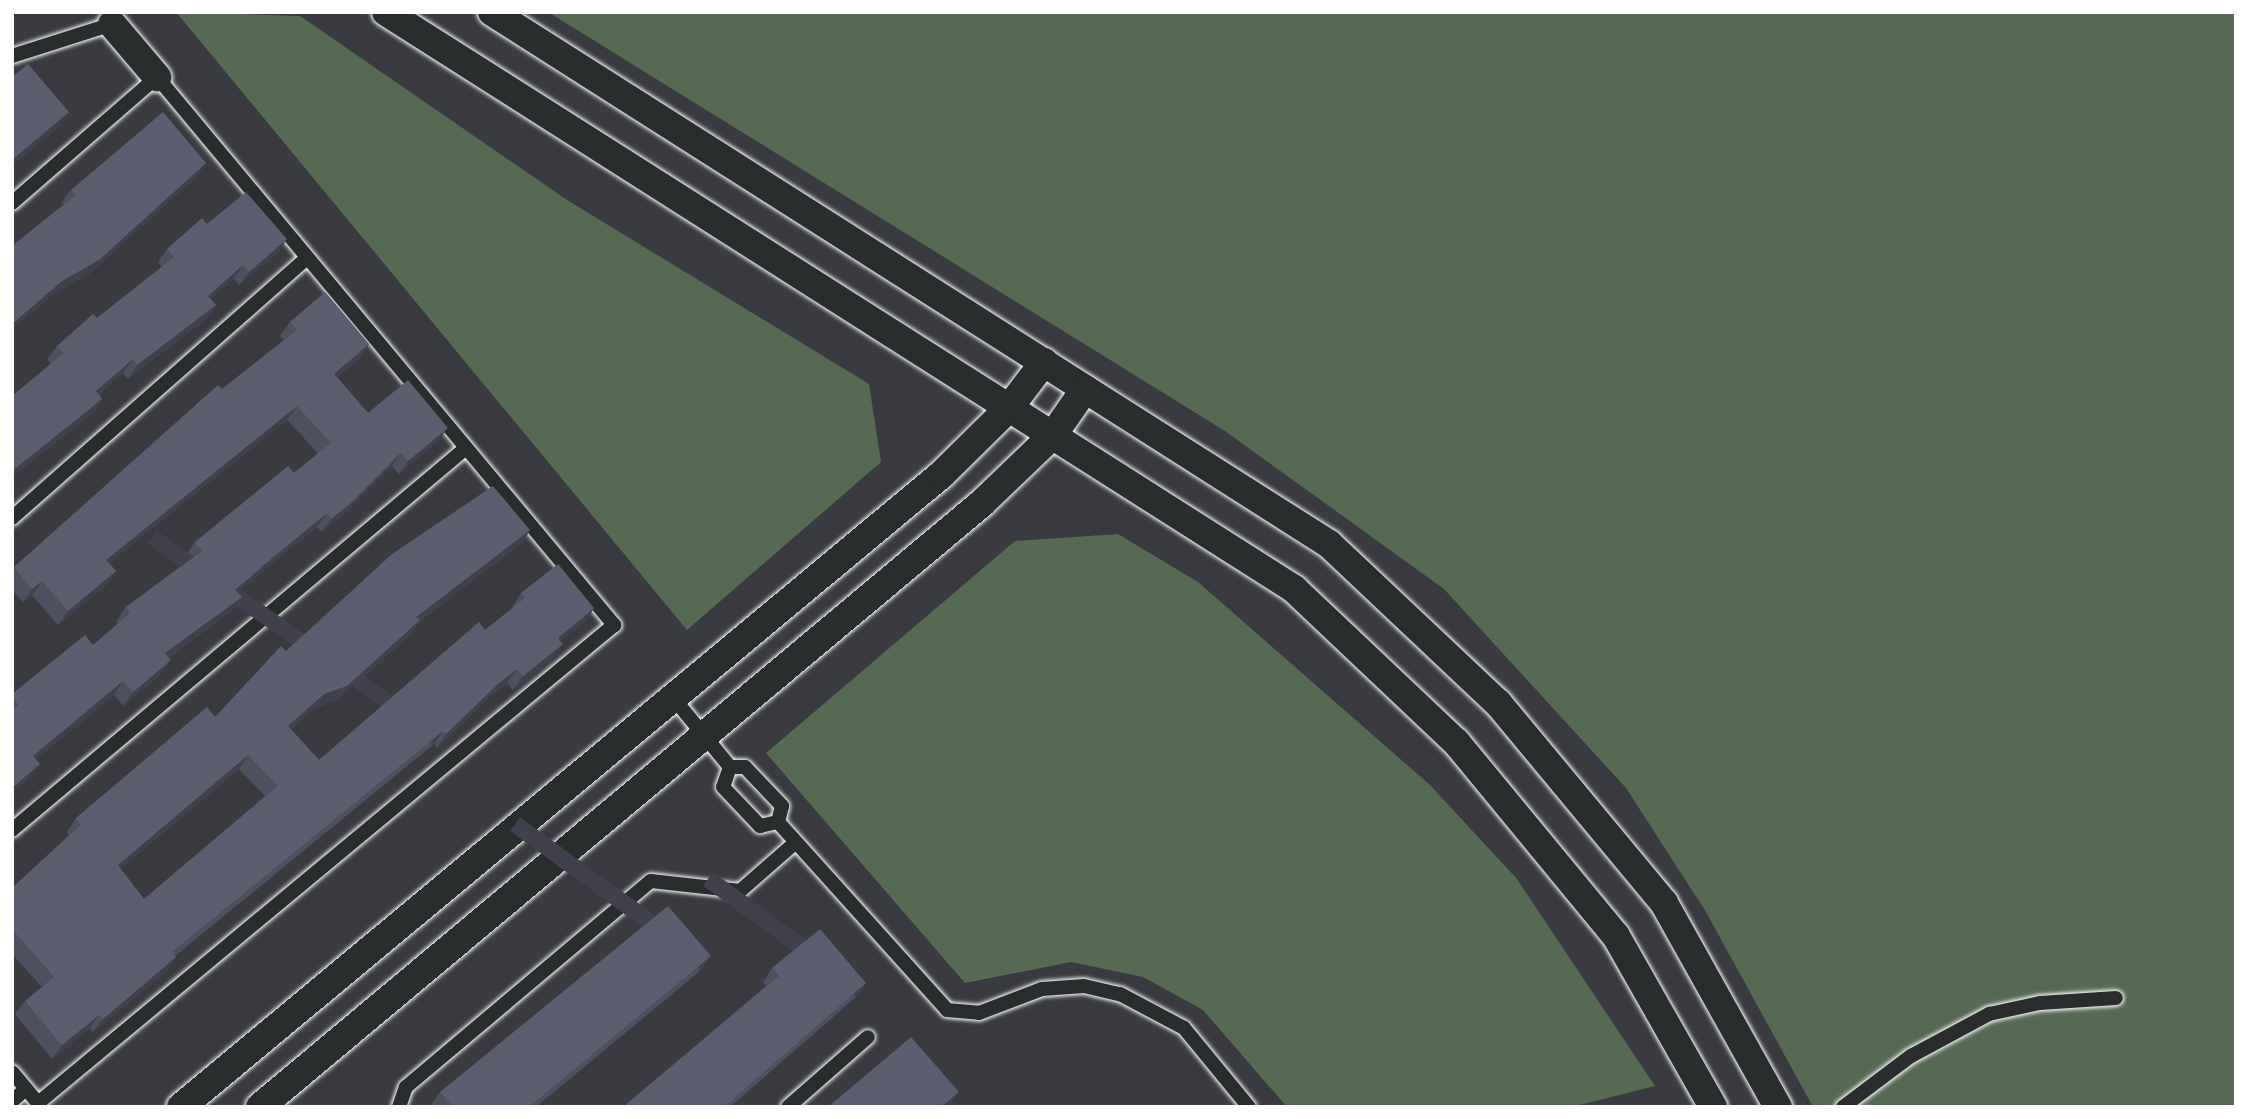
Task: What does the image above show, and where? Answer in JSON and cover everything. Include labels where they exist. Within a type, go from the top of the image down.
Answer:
[{"type":"street","points":[[386,12],[1294,589],[1456,742],[1616,936],[1713,1107]]},
{"type":"street","points":[[492,12],[1329,544],[1498,703],[1664,903],[1778,1107]]},
{"type":"street","points":[[112,24],[157,77]]},
{"type":"street","points":[[181,1107],[675,700],[941,475],[1009,408],[1044,362]]},
{"type":"street","points":[[260,1107],[706,737],[1053,435],[1085,389]]},
{"type":"lane","points":[[12,57],[112,24]]},
{"type":"lane","points":[[12,203],[157,77],[614,625],[38,1102],[12,1072]]},
{"type":"lane","points":[[12,518],[307,258]]},
{"type":"lane","points":[[12,830],[466,448]]},
{"type":"lane","points":[[675,700],[730,767]]},
{"type":"lane","points":[[730,767],[723,787],[760,826],[778,822]]},
{"type":"lane","points":[[730,767],[745,767],[782,806],[778,822]]},
{"type":"lane","points":[[778,822],[947,1010],[979,1013],[1042,989],[1084,986],[1120,994],[1184,1028],[1249,1107]]},
{"type":"lane","points":[[399,1107],[406,1087],[651,881],[740,891],[796,842]]},
{"type":"lane","points":[[1843,1107],[1911,1056],[1989,1014],[2040,1003],[2116,998]]},
{"type":"lane","points":[[788,1107],[868,1037]]},
{"type":"lane","points":[[12,1101],[26,1089]]},
{"type":"green space","points":[[176,12],[300,16],[567,200],[869,384],[881,462],[687,630]]},
{"type":"green space","points":[[548,12],[2236,12],[2236,1107],[1813,1107],[1706,912],[1626,788],[1444,589],[1225,431]]},
{"type":"green space","points":[[1118,534],[1198,582],[1430,785],[1517,879],[1655,1086],[1572,1107],[1287,1107],[1203,1010],[1143,977],[1071,962],[965,983],[766,753],[1015,541]]},
{"type":"building","points":[[28,64],[69,112],[12,160],[12,77]]},
{"type":"building","points":[[163,112],[206,163],[99,260],[62,281],[12,324],[12,246],[76,195],[71,190]]},
{"type":"building","points":[[246,192],[287,239],[249,272],[243,265],[208,296],[216,305],[137,365],[133,359],[96,391],[102,399],[12,471],[12,396],[64,353],[57,346],[93,314],[97,318],[174,257],[167,249],[202,218],[207,224]]},
{"type":"building","points":[[325,292],[369,344],[334,374],[368,413],[408,380],[448,428],[408,461],[401,453],[351,503],[331,519],[327,513],[274,556],[235,590],[242,597],[165,653],[171,660],[133,692],[123,681],[33,756],[40,764],[12,788],[12,710],[19,705],[12,694],[85,635],[93,645],[130,613],[126,607],[202,551],[195,542],[288,466],[294,473],[331,443],[297,406],[106,560],[116,571],[68,611],[42,581],[32,589],[14,567],[218,385],[222,389],[297,330],[290,322]]},
{"type":"building","points":[[493,486],[530,530],[416,617],[420,620],[347,686],[324,694],[288,726],[319,760],[479,622],[485,630],[525,598],[521,593],[558,564],[594,608],[558,638],[563,644],[523,676],[517,669],[499,683],[446,734],[443,731],[172,952],[176,957],[103,1019],[99,1015],[62,1045],[25,1001],[54,977],[12,929],[12,888],[81,825],[76,818],[207,707],[215,717],[281,646],[286,651],[392,554]],"holes":[[[248,755],[278,786],[144,899],[118,865]]]},
{"type":"building","points":[[668,906],[711,956],[529,1107],[453,1107],[440,1092]]},
{"type":"building","points":[[820,929],[866,983],[724,1107],[623,1107],[779,976],[772,968]]},
{"type":"building","points":[[911,1037],[959,1092],[941,1107],[828,1107]]}]
